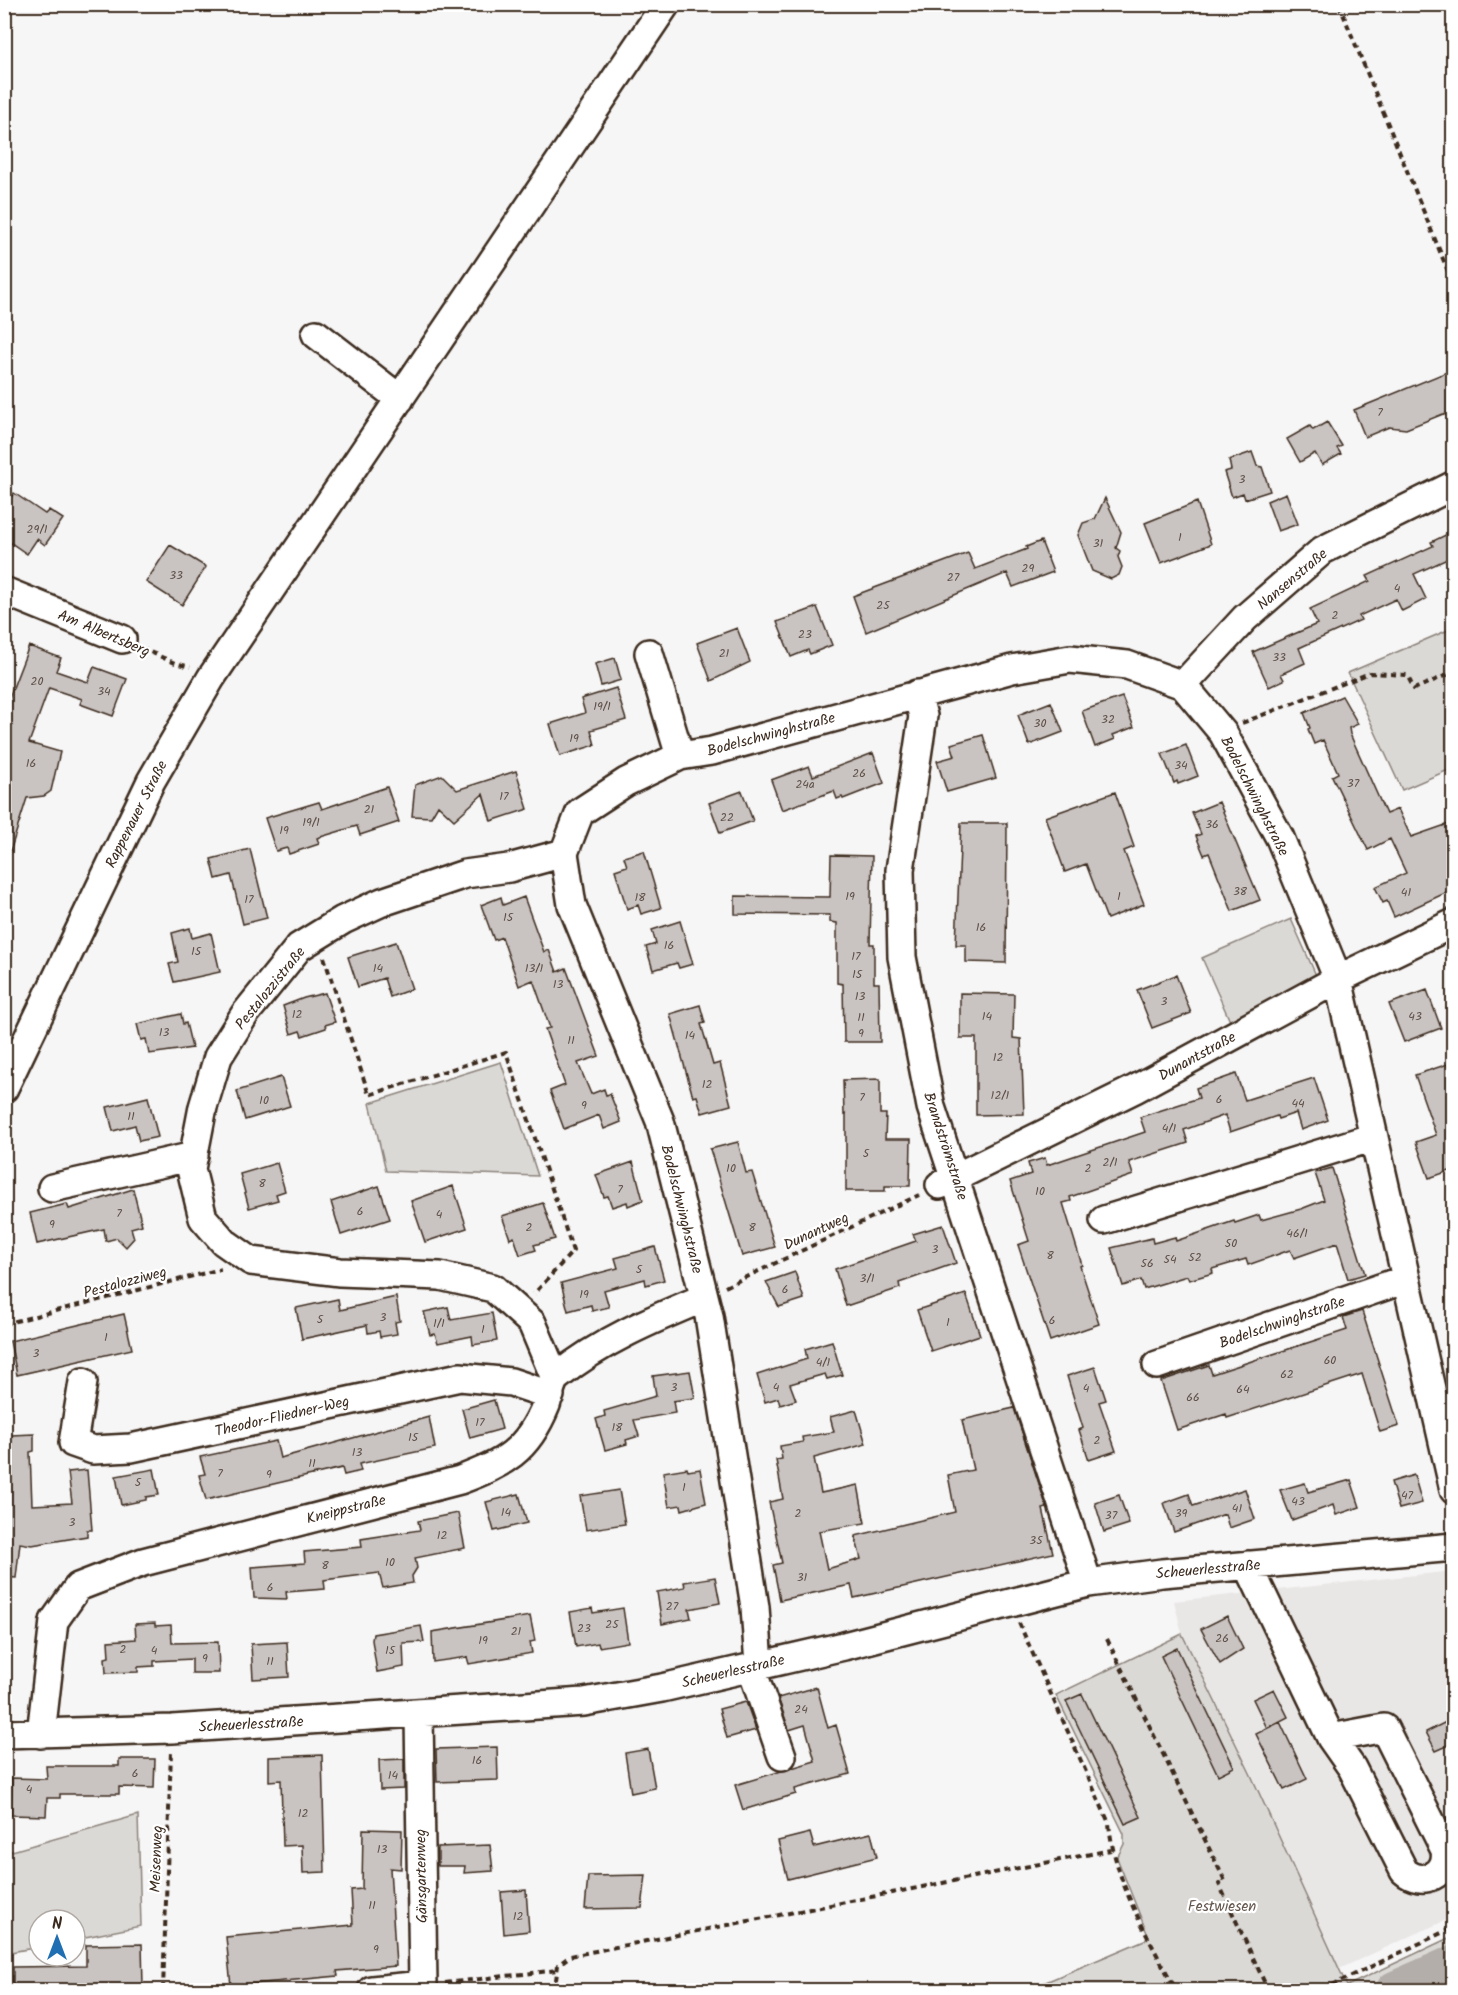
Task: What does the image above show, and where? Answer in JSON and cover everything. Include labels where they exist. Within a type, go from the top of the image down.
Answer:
[{"type":"street","name":"Rappenauer Straße","points":[[4,1088],[151,780],[211,678],[666,4]]},
{"type":"street","points":[[316,334],[400,399]]},
{"type":"street","name":"Nansenstraße","points":[[1183,685],[1245,618],[1323,550],[1454,485]]},
{"type":"street","name":"Am Albertsberg","points":[[6,599],[122,639]]},
{"type":"street","points":[[649,653],[680,756]]},
{"type":"street","name":"Bodelschwinghstraße","points":[[782,1756],[755,1666],[755,1607],[704,1298],[660,1121],[572,905],[564,853],[580,812],[626,782],[680,756],[712,751],[1012,669],[1070,659],[1127,665],[1183,685],[1223,733],[1274,828],[1338,979],[1454,1490]]},
{"type":"street","name":"Brandströmstraße","points":[[916,694],[923,716],[900,870],[902,957],[930,1107],[948,1182],[1088,1583]]},
{"type":"street","name":"Pestalozzistraße","points":[[553,1386],[532,1323],[494,1288],[440,1276],[318,1270],[251,1261],[224,1242],[203,1218],[191,1169],[203,1107],[218,1056],[245,1014],[299,947],[343,920],[382,902],[465,874],[509,868],[564,853]]},
{"type":"street","name":"Dunantstraße","points":[[948,1182],[1135,1089],[1338,979],[1454,922]]},
{"type":"street","points":[[1104,1220],[1374,1137]]},
{"type":"street","points":[[52,1188],[194,1156]]},
{"type":"street","name":"Bodelschwinghstraße","points":[[1158,1365],[1406,1279]]},
{"type":"street","points":[[553,1386],[632,1329],[704,1298]]},
{"type":"street","name":"Theodor-Fliedner-Weg","points":[[83,1382],[73,1443],[93,1450],[131,1448],[460,1377],[553,1386]]},
{"type":"street","name":"Kneippstraße","points":[[41,1734],[54,1621],[78,1587],[143,1562],[459,1480],[494,1467],[520,1450],[537,1427],[553,1386]]},
{"type":"street","name":"Scheuerlesstraße","points":[[4,1734],[172,1729],[418,1715],[584,1702],[662,1688],[1088,1583],[1248,1565],[1454,1548]]},
{"type":"street","points":[[1248,1565],[1331,1738],[1352,1768],[1404,1871],[1418,1879],[1433,1877],[1444,1866],[1445,1850],[1384,1728],[1331,1738]]},
{"type":"street","name":"Gänsgartenweg","points":[[418,1715],[423,1985]]},
{"type":"street","points":[[372,1990],[423,1985]]},
{"type":"path","points":[[1339,4],[1454,286]]},
{"type":"path","name":"Am Albertsberg","points":[[122,639],[175,663],[195,668]]},
{"type":"path","points":[[1249,720],[1370,673],[1407,675],[1414,689],[1454,672]]},
{"type":"path","points":[[317,936],[369,1095],[506,1052],[573,1251],[518,1311]]},
{"type":"path","name":"Dunantweg","points":[[704,1298],[948,1182]]},
{"type":"path","name":"Pestalozziweg","points":[[4,1324],[251,1261]]},
{"type":"path","points":[[1009,1603],[1109,1823],[1111,1850],[1149,1938],[1176,1990]]},
{"type":"path","points":[[1107,1639],[1225,1881],[1219,1884],[1268,1990]]},
{"type":"path","name":"Meisenweg","points":[[164,1990],[172,1729]]},
{"type":"path","points":[[561,1990],[556,1980],[558,1965],[570,1956],[1111,1850]]},
{"type":"path","points":[[1322,1990],[1454,1927]]},
{"type":"path","points":[[423,1985],[558,1970]]},
{"type":"shaded area","points":[[1453,1571],[1453,1917],[1339,1969],[1250,1773],[1182,1634],[1174,1601]]},
{"type":"green space","points":[[1453,628],[1453,768],[1402,790],[1348,673]]},
{"type":"green space","points":[[1291,919],[1319,982],[1230,1021],[1202,958]]},
{"type":"green space","points":[[501,1062],[538,1176],[386,1171],[370,1103]]},
{"type":"green space","name":"Festwiesen","points":[[1182,1634],[1250,1773],[1347,1986],[1453,1936],[1453,1983],[1437,1990],[1027,1990],[1149,1938],[1117,1858],[1124,1844],[1124,1834],[1056,1695]]},
{"type":"green space","points":[[138,1815],[141,1926],[87,1937],[87,1908],[27,1908],[27,1949],[5,1953],[5,1853]]},
{"type":"building","points":[[1454,369],[1454,418],[1443,414],[1406,429],[1389,427],[1365,437],[1354,410]]},
{"type":"building","points":[[1327,422],[1342,446],[1337,448],[1341,454],[1322,465],[1315,453],[1300,462],[1287,439],[1310,426],[1313,430]]},
{"type":"building","points":[[1252,452],[1257,466],[1262,467],[1270,491],[1245,499],[1243,493],[1232,497],[1224,472],[1231,470],[1229,460]]},
{"type":"building","points":[[14,493],[45,514],[49,510],[63,519],[45,545],[37,539],[27,554],[4,538],[4,507]]},
{"type":"building","points":[[1286,493],[1298,524],[1278,531],[1267,501]]},
{"type":"building","points":[[1105,498],[1121,532],[1116,548],[1120,551],[1118,557],[1122,567],[1119,575],[1111,579],[1092,571],[1078,535],[1083,523],[1095,519]]},
{"type":"building","points":[[1197,502],[1211,544],[1161,563],[1145,523]]},
{"type":"building","points":[[1454,531],[1454,556],[1414,574],[1426,599],[1402,611],[1396,599],[1359,616],[1361,620],[1299,648],[1305,663],[1281,674],[1284,680],[1269,687],[1253,652],[1317,624],[1310,609],[1370,581],[1367,576],[1433,546],[1431,542]]},
{"type":"building","points":[[1041,541],[1053,572],[1013,587],[1007,573],[866,632],[853,596],[968,553],[975,569],[1027,549],[1026,547]]},
{"type":"building","points":[[170,545],[206,567],[182,605],[146,582]]},
{"type":"building","points":[[817,607],[832,645],[810,654],[808,650],[791,657],[777,622]]},
{"type":"building","points":[[737,628],[750,662],[711,681],[697,643]]},
{"type":"building","points":[[29,646],[61,658],[56,671],[88,682],[94,667],[127,679],[113,716],[80,704],[82,699],[49,688],[29,743],[60,752],[51,791],[44,796],[27,798],[8,858],[4,857],[4,711]]},
{"type":"building","points":[[615,658],[621,680],[601,686],[595,664]]},
{"type":"building","points":[[616,688],[626,720],[591,730],[595,745],[560,756],[550,724],[585,713],[581,699]]},
{"type":"building","points":[[1342,696],[1358,724],[1349,728],[1350,734],[1386,814],[1398,809],[1411,837],[1454,822],[1454,889],[1394,917],[1387,901],[1383,903],[1375,887],[1406,873],[1390,839],[1368,850],[1332,776],[1338,773],[1323,740],[1314,744],[1304,713]]},
{"type":"building","points":[[1122,697],[1134,727],[1113,735],[1115,739],[1095,747],[1082,711]]},
{"type":"building","points":[[1051,702],[1063,732],[1029,745],[1018,715]]},
{"type":"building","points":[[983,735],[996,778],[947,792],[937,761],[955,756],[951,744]]},
{"type":"building","points":[[1186,745],[1198,776],[1178,784],[1177,781],[1174,783],[1162,754]]},
{"type":"building","points":[[873,753],[884,783],[843,799],[842,797],[837,799],[834,791],[782,810],[771,780],[809,766],[813,776]]},
{"type":"building","points":[[516,771],[528,809],[491,821],[483,794],[454,820],[438,805],[431,817],[412,816],[415,785],[442,775],[457,790]]},
{"type":"building","points":[[387,787],[399,822],[360,835],[357,826],[317,838],[319,844],[289,854],[287,848],[276,851],[265,818],[319,802],[322,809]]},
{"type":"building","points":[[742,791],[753,821],[720,833],[709,803]]},
{"type":"building","points":[[1115,792],[1134,847],[1124,851],[1144,904],[1107,919],[1086,864],[1065,872],[1045,817]]},
{"type":"building","points":[[1219,802],[1260,900],[1232,911],[1209,853],[1204,855],[1196,836],[1201,834],[1192,813]]},
{"type":"building","points":[[961,823],[1007,823],[1006,963],[966,962],[966,945],[956,945]]},
{"type":"building","points":[[250,849],[267,918],[243,924],[231,875],[216,879],[211,859]]},
{"type":"building","points":[[644,851],[661,908],[641,914],[638,905],[627,909],[615,870],[627,866],[624,857]]},
{"type":"building","points":[[831,855],[872,856],[870,944],[874,944],[874,983],[879,983],[880,1042],[844,1042],[843,984],[837,983],[837,923],[830,922],[830,915],[735,914],[735,896],[830,897]]},
{"type":"building","points":[[501,897],[503,905],[524,897],[544,952],[549,950],[557,972],[566,968],[599,1056],[578,1063],[591,1094],[604,1089],[606,1095],[610,1094],[621,1122],[604,1129],[599,1115],[564,1129],[550,1091],[565,1085],[545,1029],[550,1028],[533,980],[519,986],[502,937],[494,940],[481,905]]},
{"type":"building","points":[[680,921],[693,964],[679,968],[677,963],[653,970],[646,947],[656,944],[652,930]]},
{"type":"building","points":[[190,928],[192,938],[211,933],[220,972],[174,982],[169,964],[178,962],[172,933]]},
{"type":"building","points":[[396,942],[412,989],[390,997],[384,978],[358,987],[348,957]]},
{"type":"building","points":[[1176,975],[1191,1013],[1152,1028],[1137,990]]},
{"type":"building","points":[[1427,990],[1441,1028],[1404,1042],[1389,1004]]},
{"type":"building","points":[[325,993],[335,1022],[325,1025],[326,1028],[302,1036],[300,1031],[291,1034],[283,1006]]},
{"type":"building","points":[[960,993],[1014,994],[1013,1038],[1021,1039],[1024,1114],[976,1115],[976,1038],[960,1038]]},
{"type":"building","points":[[700,1005],[705,1023],[701,1024],[713,1065],[720,1063],[731,1105],[702,1113],[697,1096],[693,1097],[670,1014]]},
{"type":"building","points":[[181,1014],[183,1024],[186,1023],[192,1048],[149,1054],[146,1039],[141,1040],[137,1024]]},
{"type":"building","points":[[1454,1062],[1454,1094],[1447,1096],[1454,1112],[1454,1176],[1449,1171],[1429,1178],[1416,1142],[1436,1135],[1415,1075]]},
{"type":"building","points":[[1236,1074],[1245,1100],[1314,1078],[1328,1120],[1301,1130],[1296,1113],[1278,1119],[1277,1116],[1230,1132],[1225,1115],[1184,1130],[1188,1143],[1129,1162],[1133,1175],[1070,1197],[1071,1201],[1063,1203],[1099,1324],[1050,1341],[1018,1245],[1029,1241],[1010,1181],[1031,1174],[1028,1163],[1045,1158],[1047,1165],[1145,1132],[1140,1117],[1199,1098],[1196,1088]]},
{"type":"building","points":[[281,1077],[290,1106],[245,1120],[237,1091]]},
{"type":"building","points":[[880,1079],[880,1114],[886,1114],[885,1139],[911,1139],[910,1186],[885,1186],[885,1191],[846,1191],[846,1114],[844,1115],[843,1080]]},
{"type":"building","points":[[148,1097],[158,1137],[139,1141],[135,1125],[113,1131],[107,1107]]},
{"type":"building","points":[[738,1142],[746,1173],[752,1172],[775,1247],[742,1256],[710,1149]]},
{"type":"building","points":[[633,1162],[643,1200],[628,1206],[627,1202],[612,1207],[608,1196],[604,1197],[596,1175]]},
{"type":"building","points":[[277,1163],[285,1191],[276,1194],[278,1200],[249,1208],[240,1174]]},
{"type":"building","points":[[1332,1168],[1365,1274],[1348,1279],[1337,1243],[1294,1258],[1290,1250],[1248,1265],[1246,1259],[1212,1269],[1213,1273],[1189,1280],[1187,1276],[1144,1289],[1141,1280],[1123,1286],[1111,1248],[1152,1238],[1153,1243],[1175,1237],[1176,1241],[1234,1221],[1235,1223],[1259,1215],[1261,1220],[1301,1209],[1324,1200],[1315,1173]]},
{"type":"building","points":[[379,1186],[390,1219],[341,1235],[331,1202]]},
{"type":"building","points":[[453,1186],[467,1228],[425,1242],[411,1201]]},
{"type":"building","points":[[133,1189],[142,1225],[131,1228],[134,1238],[126,1247],[117,1238],[106,1241],[104,1229],[37,1244],[30,1213],[67,1204],[69,1209]]},
{"type":"building","points":[[543,1203],[555,1239],[534,1245],[536,1250],[520,1255],[514,1237],[510,1239],[502,1216]]},
{"type":"building","points":[[943,1225],[956,1263],[899,1283],[900,1288],[846,1306],[835,1269],[916,1241],[913,1234]]},
{"type":"building","points":[[655,1247],[664,1280],[646,1285],[645,1279],[604,1290],[609,1307],[592,1311],[591,1305],[568,1311],[561,1283],[618,1268],[615,1258]]},
{"type":"building","points":[[795,1272],[804,1299],[779,1307],[766,1282]]},
{"type":"building","points":[[966,1294],[980,1335],[931,1351],[917,1310]]},
{"type":"building","points":[[396,1297],[400,1321],[395,1322],[397,1334],[380,1337],[379,1331],[368,1333],[367,1325],[302,1339],[296,1308],[338,1299],[340,1310]]},
{"type":"building","points":[[448,1307],[451,1320],[492,1313],[497,1341],[473,1345],[472,1336],[438,1343],[435,1334],[430,1335],[424,1312]]},
{"type":"building","points":[[1362,1311],[1399,1426],[1380,1432],[1362,1374],[1227,1418],[1226,1414],[1177,1430],[1161,1381],[1209,1365],[1212,1374],[1347,1330],[1343,1317]]},
{"type":"building","points":[[124,1314],[132,1349],[17,1375],[10,1341]]},
{"type":"building","points":[[832,1341],[842,1375],[827,1379],[825,1374],[790,1384],[796,1400],[780,1405],[778,1398],[765,1402],[757,1375],[807,1359],[805,1349]]},
{"type":"building","points":[[1095,1367],[1106,1400],[1099,1402],[1116,1451],[1089,1460],[1079,1430],[1083,1428],[1067,1376]]},
{"type":"building","points":[[690,1371],[695,1398],[673,1401],[675,1413],[634,1420],[639,1436],[626,1440],[627,1444],[605,1450],[596,1419],[605,1416],[604,1411],[656,1396],[653,1376]]},
{"type":"building","points":[[494,1400],[502,1429],[470,1438],[462,1409]]},
{"type":"building","points":[[1014,1408],[1047,1508],[1043,1509],[1053,1553],[854,1598],[851,1585],[780,1600],[773,1565],[782,1563],[769,1502],[783,1499],[776,1460],[782,1459],[780,1446],[803,1442],[802,1437],[834,1432],[830,1417],[856,1410],[866,1444],[814,1458],[821,1493],[858,1485],[865,1523],[819,1531],[827,1569],[861,1559],[855,1536],[955,1512],[948,1475],[973,1470],[962,1420]]},
{"type":"building","points":[[429,1417],[435,1448],[359,1464],[361,1471],[344,1475],[342,1468],[206,1500],[199,1475],[205,1474],[200,1457],[276,1441],[280,1458]]},
{"type":"building","points":[[34,1434],[34,1451],[30,1452],[32,1505],[72,1503],[68,1472],[87,1470],[92,1530],[87,1530],[87,1536],[32,1545],[20,1543],[16,1578],[4,1577],[4,1442],[9,1443],[11,1435]]},
{"type":"building","points":[[687,1468],[688,1471],[700,1469],[706,1503],[682,1510],[681,1505],[669,1507],[663,1472]]},
{"type":"building","points":[[154,1469],[159,1495],[121,1505],[116,1476]]},
{"type":"building","points":[[1414,1475],[1422,1503],[1399,1509],[1391,1482]]},
{"type":"building","points":[[1351,1480],[1360,1507],[1336,1515],[1333,1505],[1292,1520],[1280,1490],[1305,1483],[1308,1492]]},
{"type":"building","points":[[1245,1489],[1255,1519],[1229,1528],[1225,1514],[1174,1532],[1164,1503],[1189,1494],[1193,1506]]},
{"type":"building","points":[[619,1490],[625,1524],[586,1530],[580,1496]]},
{"type":"building","points":[[519,1494],[527,1523],[494,1531],[486,1502]]},
{"type":"building","points":[[1119,1495],[1129,1524],[1104,1532],[1095,1503]]},
{"type":"building","points":[[458,1513],[465,1548],[415,1558],[417,1568],[412,1576],[413,1583],[383,1588],[379,1573],[324,1580],[325,1589],[286,1592],[287,1599],[254,1598],[252,1567],[305,1563],[304,1552],[362,1547],[361,1539],[420,1530],[418,1521]]},
{"type":"building","points":[[715,1577],[720,1603],[689,1609],[691,1618],[662,1624],[657,1592],[685,1587],[684,1582]]},
{"type":"building","points":[[592,1608],[593,1613],[623,1608],[628,1642],[599,1647],[598,1643],[576,1647],[570,1612]]},
{"type":"building","points":[[530,1616],[535,1641],[530,1642],[532,1653],[469,1664],[467,1657],[433,1662],[432,1632]]},
{"type":"building","points":[[1227,1616],[1243,1649],[1220,1664],[1201,1629]]},
{"type":"building","points":[[155,1623],[155,1626],[171,1625],[172,1643],[218,1642],[219,1673],[192,1673],[192,1659],[154,1661],[154,1666],[138,1667],[138,1672],[106,1673],[105,1658],[109,1657],[108,1641],[136,1639],[135,1624]]},
{"type":"building","points":[[421,1626],[424,1642],[403,1643],[404,1667],[377,1672],[373,1634]]},
{"type":"building","points":[[287,1642],[289,1677],[253,1679],[251,1644]]},
{"type":"building","points":[[1177,1648],[1234,1767],[1218,1775],[1161,1656]]},
{"type":"building","points":[[817,1687],[828,1728],[836,1725],[850,1774],[795,1789],[796,1794],[743,1810],[735,1785],[815,1761],[805,1725],[789,1730],[778,1698]]},
{"type":"building","points":[[1274,1689],[1288,1717],[1267,1728],[1253,1699]]},
{"type":"building","points":[[1082,1694],[1141,1817],[1125,1824],[1066,1701]]},
{"type":"building","points":[[746,1702],[756,1730],[727,1738],[719,1709]]},
{"type":"building","points":[[1454,1718],[1454,1743],[1436,1751],[1426,1732]]},
{"type":"building","points":[[1280,1722],[1307,1779],[1284,1790],[1256,1734]]},
{"type":"building","points":[[497,1747],[498,1780],[437,1782],[436,1749]]},
{"type":"building","points":[[648,1749],[655,1788],[631,1793],[625,1753]]},
{"type":"building","points":[[322,1755],[325,1872],[303,1873],[302,1845],[283,1846],[281,1780],[269,1781],[269,1757]]},
{"type":"building","points":[[119,1759],[155,1759],[154,1788],[119,1787],[119,1794],[60,1794],[60,1798],[47,1798],[46,1816],[11,1815],[12,1778],[47,1779],[46,1766],[119,1766]]},
{"type":"building","points":[[404,1759],[404,1789],[380,1790],[379,1760]]},
{"type":"building","points":[[363,1829],[402,1830],[401,1869],[390,1868],[396,1966],[337,1971],[338,1976],[231,1986],[226,1937],[353,1925],[351,1890],[362,1889]]},
{"type":"building","points":[[810,1833],[814,1847],[871,1833],[877,1857],[788,1879],[778,1841]]},
{"type":"building","points":[[490,1845],[493,1871],[464,1873],[465,1866],[438,1866],[438,1847]]},
{"type":"building","points":[[646,1875],[642,1908],[585,1909],[588,1876]]},
{"type":"building","points":[[526,1890],[529,1931],[504,1934],[501,1892]]},
{"type":"building","points":[[142,1944],[143,1986],[13,1990],[13,1967],[87,1968],[87,1945]]},
{"type":"waterway","points":[[1395,1990],[1454,1964]]}]
